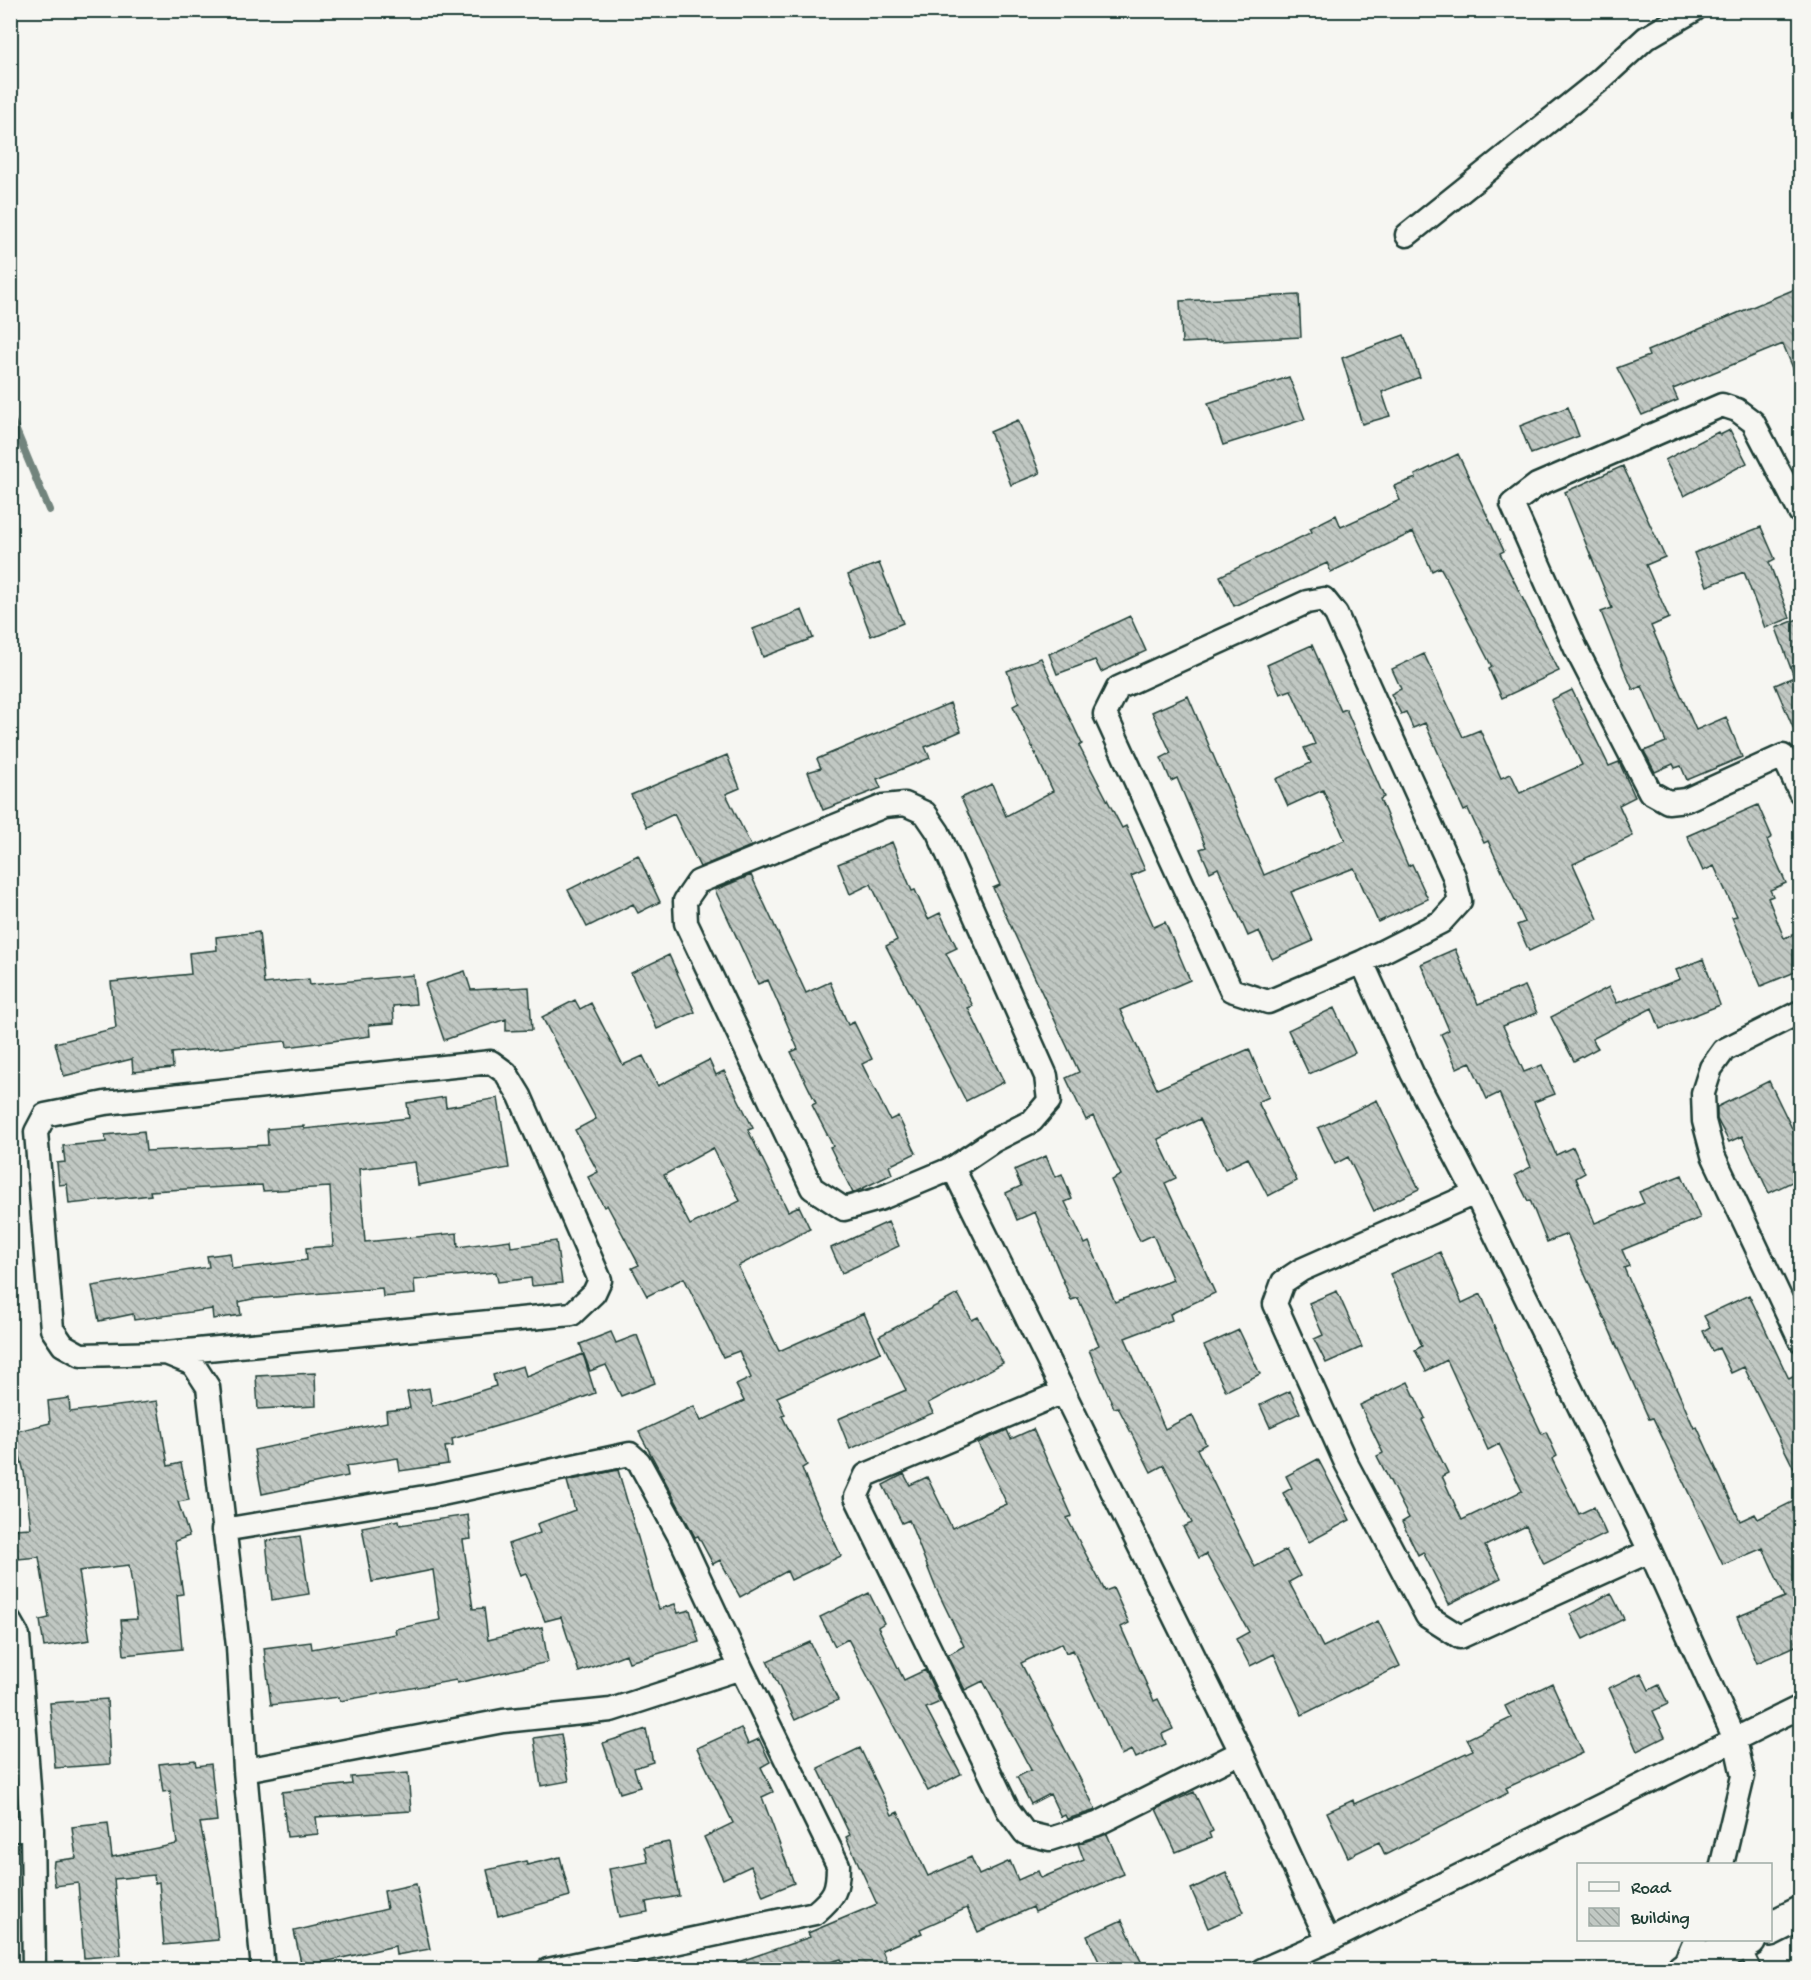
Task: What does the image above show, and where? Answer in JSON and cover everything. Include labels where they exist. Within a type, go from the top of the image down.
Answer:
[{"type":"highway","points":[[1772,1928],[1800,1914]]},
{"type":"highway","points":[[1683,1970],[1749,1951]]},
{"type":"street","points":[[1407,235],[1599,81],[1646,38],[1694,10]]},
{"type":"street","points":[[1800,513],[1753,422],[1737,410],[1722,405],[1537,485],[1512,504],[1576,649],[1650,792],[1668,802],[1686,800],[1792,752],[1800,792]]},
{"type":"street","points":[[1324,599],[1336,614],[1445,854],[1454,876],[1460,901],[1440,922],[1362,962],[1268,1002],[1231,990],[1105,714],[1118,688],[1307,602],[1324,599]]},
{"type":"street","points":[[905,804],[925,813],[938,832],[1046,1076],[1049,1101],[1032,1121],[993,1141],[953,1168],[879,1199],[844,1209],[812,1188],[686,923],[685,901],[698,882],[884,806],[905,804]]},
{"type":"street","points":[[1362,962],[1412,1073],[1475,1193],[1650,1551],[1735,1739],[1743,1776],[1722,1863]]},
{"type":"street","points":[[1800,1012],[1724,1050],[1711,1068],[1703,1093],[1704,1121],[1713,1155],[1800,1340]]},
{"type":"street","points":[[166,1353],[572,1314],[594,1293],[600,1280],[520,1095],[506,1073],[491,1062],[105,1103],[45,1115],[36,1132],[52,1329],[63,1345],[81,1355],[166,1353],[193,1364],[207,1387],[238,1646],[245,1770],[263,1970]]},
{"type":"street","points":[[953,1168],[1241,1752],[1328,1941]]},
{"type":"street","points":[[1475,1193],[1301,1270],[1283,1282],[1275,1304],[1346,1463],[1427,1616],[1460,1637],[1650,1551]]},
{"type":"street","points":[[1062,1392],[866,1475],[856,1497],[1008,1810],[1025,1833],[1050,1839],[1097,1824],[1241,1752]]},
{"type":"street","points":[[223,1530],[437,1495],[630,1454],[639,1462],[681,1539],[741,1668],[838,1865],[838,1885],[831,1899],[815,1913],[548,1970]]},
{"type":"street","points":[[10,1622],[18,1636],[21,1830],[34,1970]]},
{"type":"street","points":[[245,1770],[503,1721],[611,1710],[741,1668]]},
{"type":"street","points":[[1262,1970],[1328,1941],[1800,1707]]},
{"type":"street","points":[[1683,1970],[1695,1941]]},
{"type":"building","points":[[1800,287],[1800,385],[1783,344],[1673,389],[1678,400],[1642,415],[1617,368],[1649,356],[1647,351]]},
{"type":"building","points":[[1299,295],[1301,337],[1182,343],[1180,301]]},
{"type":"building","points":[[1404,335],[1420,377],[1382,392],[1390,416],[1362,424],[1342,358]]},
{"type":"building","points":[[1289,377],[1305,419],[1223,445],[1208,403]]},
{"type":"building","points":[[1568,407],[1579,436],[1531,454],[1520,426]]},
{"type":"building","points":[[1018,420],[1040,473],[1011,485],[990,432]]},
{"type":"building","points":[[1730,430],[1747,463],[1684,496],[1665,460],[1718,432],[1720,435]]},
{"type":"building","points":[[1458,454],[1504,551],[1500,553],[1559,671],[1502,698],[1489,669],[1492,667],[1444,574],[1440,567],[1432,571],[1413,532],[1331,572],[1327,563],[1234,606],[1220,576],[1312,532],[1310,528],[1336,515],[1341,527],[1400,500],[1394,486],[1416,478],[1415,475]]},
{"type":"building","points":[[1623,466],[1665,557],[1646,565],[1669,618],[1651,626],[1696,730],[1726,717],[1742,757],[1687,780],[1681,766],[1675,768],[1673,764],[1655,772],[1644,751],[1666,742],[1642,686],[1633,690],[1621,662],[1601,612],[1612,608],[1565,492]]},
{"type":"building","points":[[1761,527],[1775,559],[1769,562],[1790,618],[1765,628],[1744,572],[1707,586],[1694,553]]},
{"type":"building","points":[[879,563],[903,623],[871,636],[848,575]]},
{"type":"building","points":[[802,610],[813,638],[763,657],[753,629]]},
{"type":"building","points":[[1130,616],[1146,651],[1101,672],[1095,660],[1057,674],[1049,654]]},
{"type":"building","points":[[1800,618],[1800,744],[1775,685],[1794,677],[1776,628]]},
{"type":"building","points":[[1312,645],[1341,711],[1346,709],[1384,797],[1380,799],[1408,866],[1412,864],[1428,899],[1378,922],[1354,868],[1291,892],[1313,941],[1272,959],[1259,931],[1248,936],[1218,868],[1210,872],[1200,849],[1206,847],[1177,778],[1171,781],[1161,758],[1171,753],[1152,712],[1188,696],[1264,875],[1345,840],[1323,790],[1288,806],[1276,779],[1311,763],[1304,748],[1315,744],[1291,690],[1280,694],[1267,665]]},
{"type":"building","points":[[1424,654],[1463,737],[1480,730],[1501,778],[1511,774],[1520,793],[1582,765],[1551,700],[1572,690],[1609,766],[1619,762],[1635,797],[1619,805],[1633,836],[1573,864],[1598,919],[1529,951],[1517,925],[1525,922],[1488,841],[1484,843],[1468,809],[1464,811],[1425,723],[1413,728],[1406,712],[1401,714],[1391,694],[1401,689],[1392,669]]},
{"type":"building","points":[[1041,658],[1082,744],[1079,746],[1122,828],[1126,826],[1145,870],[1131,876],[1154,927],[1165,922],[1190,980],[1120,1010],[1157,1089],[1249,1049],[1269,1097],[1258,1102],[1297,1181],[1268,1196],[1248,1158],[1225,1169],[1200,1119],[1158,1139],[1176,1178],[1165,1183],[1215,1293],[1170,1314],[1172,1320],[1125,1338],[1165,1429],[1192,1415],[1206,1444],[1197,1449],[1255,1567],[1286,1550],[1300,1576],[1289,1582],[1323,1647],[1378,1621],[1400,1666],[1302,1715],[1274,1654],[1250,1666],[1236,1639],[1249,1632],[1206,1554],[1199,1558],[1183,1527],[1192,1523],[1164,1465],[1151,1472],[1118,1407],[1114,1408],[1089,1350],[1099,1345],[1078,1298],[1071,1300],[1035,1212],[1017,1220],[1006,1193],[1021,1186],[1014,1170],[1046,1156],[1055,1177],[1062,1174],[1072,1199],[1065,1202],[1085,1244],[1089,1242],[1115,1302],[1173,1280],[1153,1235],[1140,1241],[1111,1180],[1121,1175],[1093,1116],[1086,1120],[1066,1078],[1079,1072],[993,888],[1000,885],[961,798],[992,784],[1006,816],[1053,791],[1013,706],[1019,703],[1007,671]]},
{"type":"building","points":[[950,703],[961,731],[925,747],[930,758],[877,779],[881,788],[823,810],[808,772],[821,768],[817,759]]},
{"type":"building","points":[[727,755],[740,788],[726,794],[751,846],[700,867],[674,814],[647,827],[631,795]]},
{"type":"building","points":[[1758,805],[1772,837],[1767,840],[1786,883],[1770,890],[1773,896],[1768,898],[1784,938],[1800,932],[1800,970],[1761,986],[1732,917],[1737,916],[1714,866],[1703,871],[1687,836]]},
{"type":"building","points":[[892,842],[912,891],[915,890],[928,919],[940,913],[957,948],[946,953],[973,1006],[968,1008],[1004,1082],[966,1101],[886,946],[897,940],[871,884],[850,894],[838,864]]},
{"type":"building","points":[[638,855],[660,902],[638,913],[633,904],[587,927],[568,890]]},
{"type":"building","points":[[751,875],[806,993],[830,982],[848,1025],[854,1022],[872,1059],[862,1064],[890,1120],[898,1116],[916,1153],[889,1166],[892,1174],[853,1193],[812,1105],[816,1103],[791,1052],[798,1049],[768,980],[758,984],[715,890]]},
{"type":"building","points":[[259,932],[264,984],[309,979],[310,985],[413,975],[416,1004],[393,1006],[394,1023],[369,1025],[370,1036],[287,1047],[286,1041],[172,1053],[173,1068],[133,1072],[132,1059],[64,1076],[55,1043],[116,1028],[111,982],[191,974],[189,953],[217,950],[216,937]]},
{"type":"building","points":[[1455,949],[1478,1004],[1525,986],[1537,1013],[1503,1026],[1524,1072],[1542,1065],[1555,1094],[1534,1102],[1556,1155],[1573,1147],[1585,1173],[1576,1178],[1595,1223],[1644,1203],[1639,1192],[1682,1175],[1700,1218],[1622,1250],[1629,1266],[1624,1268],[1694,1428],[1697,1427],[1740,1521],[1755,1514],[1758,1519],[1800,1498],[1800,1644],[1757,1663],[1737,1617],[1785,1597],[1763,1548],[1723,1565],[1653,1418],[1649,1419],[1567,1234],[1547,1242],[1530,1200],[1528,1201],[1515,1175],[1531,1167],[1499,1093],[1487,1099],[1470,1062],[1457,1068],[1441,1034],[1449,1030],[1421,964]]},
{"type":"building","points":[[669,955],[695,1012],[657,1029],[631,973]]},
{"type":"building","points":[[1703,959],[1720,1005],[1660,1029],[1652,1008],[1592,1039],[1598,1048],[1574,1061],[1551,1017],[1609,987],[1617,1003],[1680,979],[1676,970]]},
{"type":"building","points":[[465,971],[471,990],[529,987],[532,1030],[506,1031],[506,1019],[444,1040],[425,984]]},
{"type":"building","points":[[575,1000],[580,1009],[591,1003],[623,1065],[643,1056],[658,1086],[709,1060],[716,1075],[724,1071],[753,1128],[748,1130],[788,1211],[799,1206],[810,1229],[738,1266],[779,1351],[864,1313],[881,1352],[777,1397],[785,1415],[782,1416],[807,1465],[802,1468],[810,1489],[841,1556],[791,1580],[787,1571],[740,1597],[720,1560],[713,1564],[698,1536],[695,1537],[639,1432],[694,1406],[701,1421],[744,1401],[736,1385],[751,1378],[739,1351],[723,1357],[684,1278],[647,1296],[632,1268],[639,1265],[607,1205],[604,1207],[588,1177],[598,1172],[575,1130],[596,1119],[542,1017]],"holes":[[[713,1148],[740,1201],[690,1225],[664,1175]]]},
{"type":"building","points":[[1334,1008],[1355,1053],[1309,1074],[1288,1030]]},
{"type":"building","points":[[1769,1081],[1800,1145],[1800,1178],[1769,1193],[1742,1136],[1729,1142],[1717,1119],[1717,1107]]},
{"type":"building","points":[[445,1097],[446,1107],[498,1098],[509,1168],[418,1185],[415,1162],[359,1169],[365,1242],[457,1233],[458,1247],[510,1240],[511,1247],[556,1241],[562,1283],[532,1286],[531,1278],[498,1282],[496,1272],[414,1280],[415,1294],[383,1297],[382,1288],[252,1299],[239,1302],[241,1315],[213,1319],[212,1309],[134,1320],[133,1314],[99,1321],[92,1286],[209,1267],[207,1256],[230,1253],[232,1269],[307,1260],[306,1248],[333,1246],[330,1187],[263,1191],[262,1185],[150,1191],[151,1195],[69,1204],[67,1184],[59,1185],[57,1163],[65,1162],[63,1146],[106,1142],[105,1135],[144,1131],[146,1151],[268,1145],[267,1129],[304,1126],[304,1129],[409,1118],[407,1103]]},
{"type":"building","points":[[1377,1100],[1419,1189],[1374,1211],[1348,1157],[1335,1164],[1318,1128]]},
{"type":"building","points":[[888,1222],[899,1246],[842,1273],[831,1248]]},
{"type":"building","points":[[1440,1252],[1462,1303],[1481,1294],[1518,1384],[1542,1434],[1546,1432],[1557,1456],[1552,1459],[1579,1514],[1594,1507],[1606,1534],[1544,1564],[1526,1526],[1485,1546],[1501,1578],[1449,1604],[1423,1552],[1418,1555],[1402,1522],[1409,1518],[1377,1456],[1383,1453],[1360,1405],[1408,1382],[1425,1418],[1422,1420],[1448,1473],[1442,1476],[1462,1520],[1522,1491],[1499,1444],[1488,1450],[1447,1360],[1426,1371],[1415,1350],[1422,1346],[1390,1274]]},
{"type":"building","points":[[1337,1291],[1362,1347],[1326,1363],[1314,1339],[1323,1335],[1309,1303]]},
{"type":"building","points":[[958,1294],[972,1320],[978,1317],[1003,1363],[928,1403],[933,1413],[850,1449],[838,1419],[906,1390],[879,1336]]},
{"type":"building","points":[[1749,1295],[1789,1379],[1800,1373],[1800,1481],[1744,1367],[1731,1373],[1719,1348],[1712,1351],[1703,1331],[1710,1327],[1704,1316]]},
{"type":"building","points":[[1239,1330],[1260,1374],[1226,1391],[1204,1346]]},
{"type":"building","points":[[611,1332],[616,1343],[637,1335],[655,1383],[621,1396],[606,1365],[590,1371],[580,1344]]},
{"type":"building","points":[[583,1354],[595,1393],[545,1412],[452,1439],[453,1446],[445,1447],[448,1464],[400,1471],[398,1458],[346,1466],[348,1476],[262,1494],[254,1450],[387,1422],[386,1411],[410,1408],[407,1392],[429,1388],[432,1406],[496,1386],[493,1375],[523,1366],[526,1376]]},
{"type":"building","points":[[315,1373],[316,1406],[258,1409],[256,1376]]},
{"type":"building","points":[[1290,1391],[1300,1413],[1270,1427],[1260,1405]]},
{"type":"building","points":[[69,1398],[70,1412],[157,1401],[168,1466],[181,1463],[189,1500],[178,1502],[189,1536],[175,1541],[183,1594],[177,1595],[182,1649],[124,1655],[121,1620],[137,1619],[129,1565],[79,1571],[90,1640],[44,1647],[40,1620],[49,1618],[39,1557],[18,1559],[14,1529],[31,1528],[24,1472],[14,1432],[50,1423],[48,1401]]},
{"type":"building","points":[[1033,1429],[1072,1516],[1067,1518],[1105,1591],[1113,1588],[1129,1623],[1121,1627],[1154,1701],[1158,1699],[1173,1729],[1162,1734],[1166,1744],[1136,1758],[1132,1750],[1121,1755],[1073,1650],[1066,1653],[1062,1643],[1021,1663],[1096,1810],[1067,1819],[1065,1815],[1061,1817],[1050,1794],[1031,1804],[1017,1777],[1031,1770],[983,1681],[965,1690],[948,1655],[964,1646],[935,1586],[909,1520],[902,1523],[883,1485],[904,1474],[910,1485],[927,1477],[952,1528],[1007,1504],[978,1443],[1007,1430],[1011,1439]]},
{"type":"building","points":[[1318,1459],[1350,1520],[1309,1542],[1283,1493],[1292,1488],[1286,1476]]},
{"type":"building","points":[[618,1470],[659,1609],[675,1604],[678,1613],[690,1610],[699,1642],[629,1662],[626,1654],[579,1672],[561,1617],[545,1621],[526,1573],[520,1575],[508,1544],[540,1533],[537,1524],[575,1510],[567,1481]]},
{"type":"building","points":[[468,1515],[471,1539],[463,1540],[473,1609],[484,1608],[488,1640],[542,1627],[548,1662],[457,1683],[456,1680],[340,1701],[339,1697],[271,1705],[264,1648],[311,1642],[312,1649],[396,1634],[395,1629],[440,1620],[433,1570],[372,1582],[362,1527],[399,1520],[400,1525]]},
{"type":"building","points":[[300,1536],[309,1594],[272,1600],[266,1541]]},
{"type":"building","points":[[869,1593],[884,1623],[878,1627],[904,1680],[925,1670],[940,1702],[926,1708],[961,1774],[928,1791],[848,1639],[835,1646],[820,1617]]},
{"type":"building","points":[[1611,1593],[1624,1619],[1583,1639],[1570,1614]]},
{"type":"building","points":[[810,1642],[838,1700],[795,1720],[767,1661]]},
{"type":"building","points":[[1641,1673],[1649,1690],[1659,1685],[1668,1704],[1653,1711],[1665,1737],[1637,1751],[1609,1688]]},
{"type":"building","points":[[1552,1683],[1583,1753],[1506,1788],[1508,1793],[1385,1855],[1379,1842],[1348,1857],[1327,1812],[1353,1800],[1354,1804],[1473,1750],[1467,1739],[1511,1718],[1505,1706]]},
{"type":"building","points":[[107,1699],[110,1764],[55,1768],[50,1703]]},
{"type":"building","points":[[741,1728],[748,1744],[759,1739],[770,1762],[761,1767],[773,1792],[762,1797],[794,1883],[763,1896],[751,1866],[723,1879],[704,1837],[733,1823],[697,1748]]},
{"type":"building","points":[[646,1729],[653,1762],[634,1768],[640,1787],[620,1793],[603,1743]]},
{"type":"building","points":[[561,1734],[569,1781],[541,1786],[534,1738]]},
{"type":"building","points":[[860,1748],[892,1815],[898,1812],[928,1876],[971,1857],[979,1875],[1010,1861],[1018,1880],[1038,1871],[1041,1878],[1084,1860],[1078,1844],[1107,1834],[1124,1874],[1035,1912],[1033,1907],[978,1932],[967,1908],[920,1929],[922,1933],[882,1950],[890,1970],[845,1970],[841,1959],[802,1970],[728,1970],[727,1966],[810,1937],[808,1933],[877,1904],[846,1837],[850,1835],[818,1768]]},
{"type":"building","points":[[195,1760],[196,1766],[211,1764],[217,1821],[200,1823],[211,1877],[218,1940],[164,1945],[159,1882],[155,1883],[154,1875],[114,1879],[121,1955],[84,1958],[78,1883],[55,1886],[53,1870],[54,1861],[76,1858],[72,1827],[108,1823],[112,1857],[177,1844],[170,1791],[163,1792],[159,1764]]},
{"type":"building","points":[[408,1773],[411,1811],[316,1817],[318,1834],[287,1837],[282,1792],[352,1784],[351,1777]]},
{"type":"building","points":[[1194,1792],[1213,1831],[1209,1833],[1211,1838],[1176,1852],[1156,1809]]},
{"type":"building","points":[[669,1842],[679,1896],[646,1902],[648,1912],[619,1917],[609,1869],[648,1862],[644,1847]]},
{"type":"building","points":[[560,1857],[570,1896],[498,1916],[487,1870],[526,1861],[527,1865]]},
{"type":"building","points":[[1226,1873],[1244,1912],[1208,1928],[1191,1889]]},
{"type":"building","points":[[416,1884],[430,1949],[396,1955],[395,1946],[302,1967],[294,1931],[387,1909],[384,1891]]},
{"type":"building","points":[[1122,1920],[1145,1970],[1103,1970],[1087,1936]]},
{"type":"waterway","points":[[10,416],[49,510]]}]
